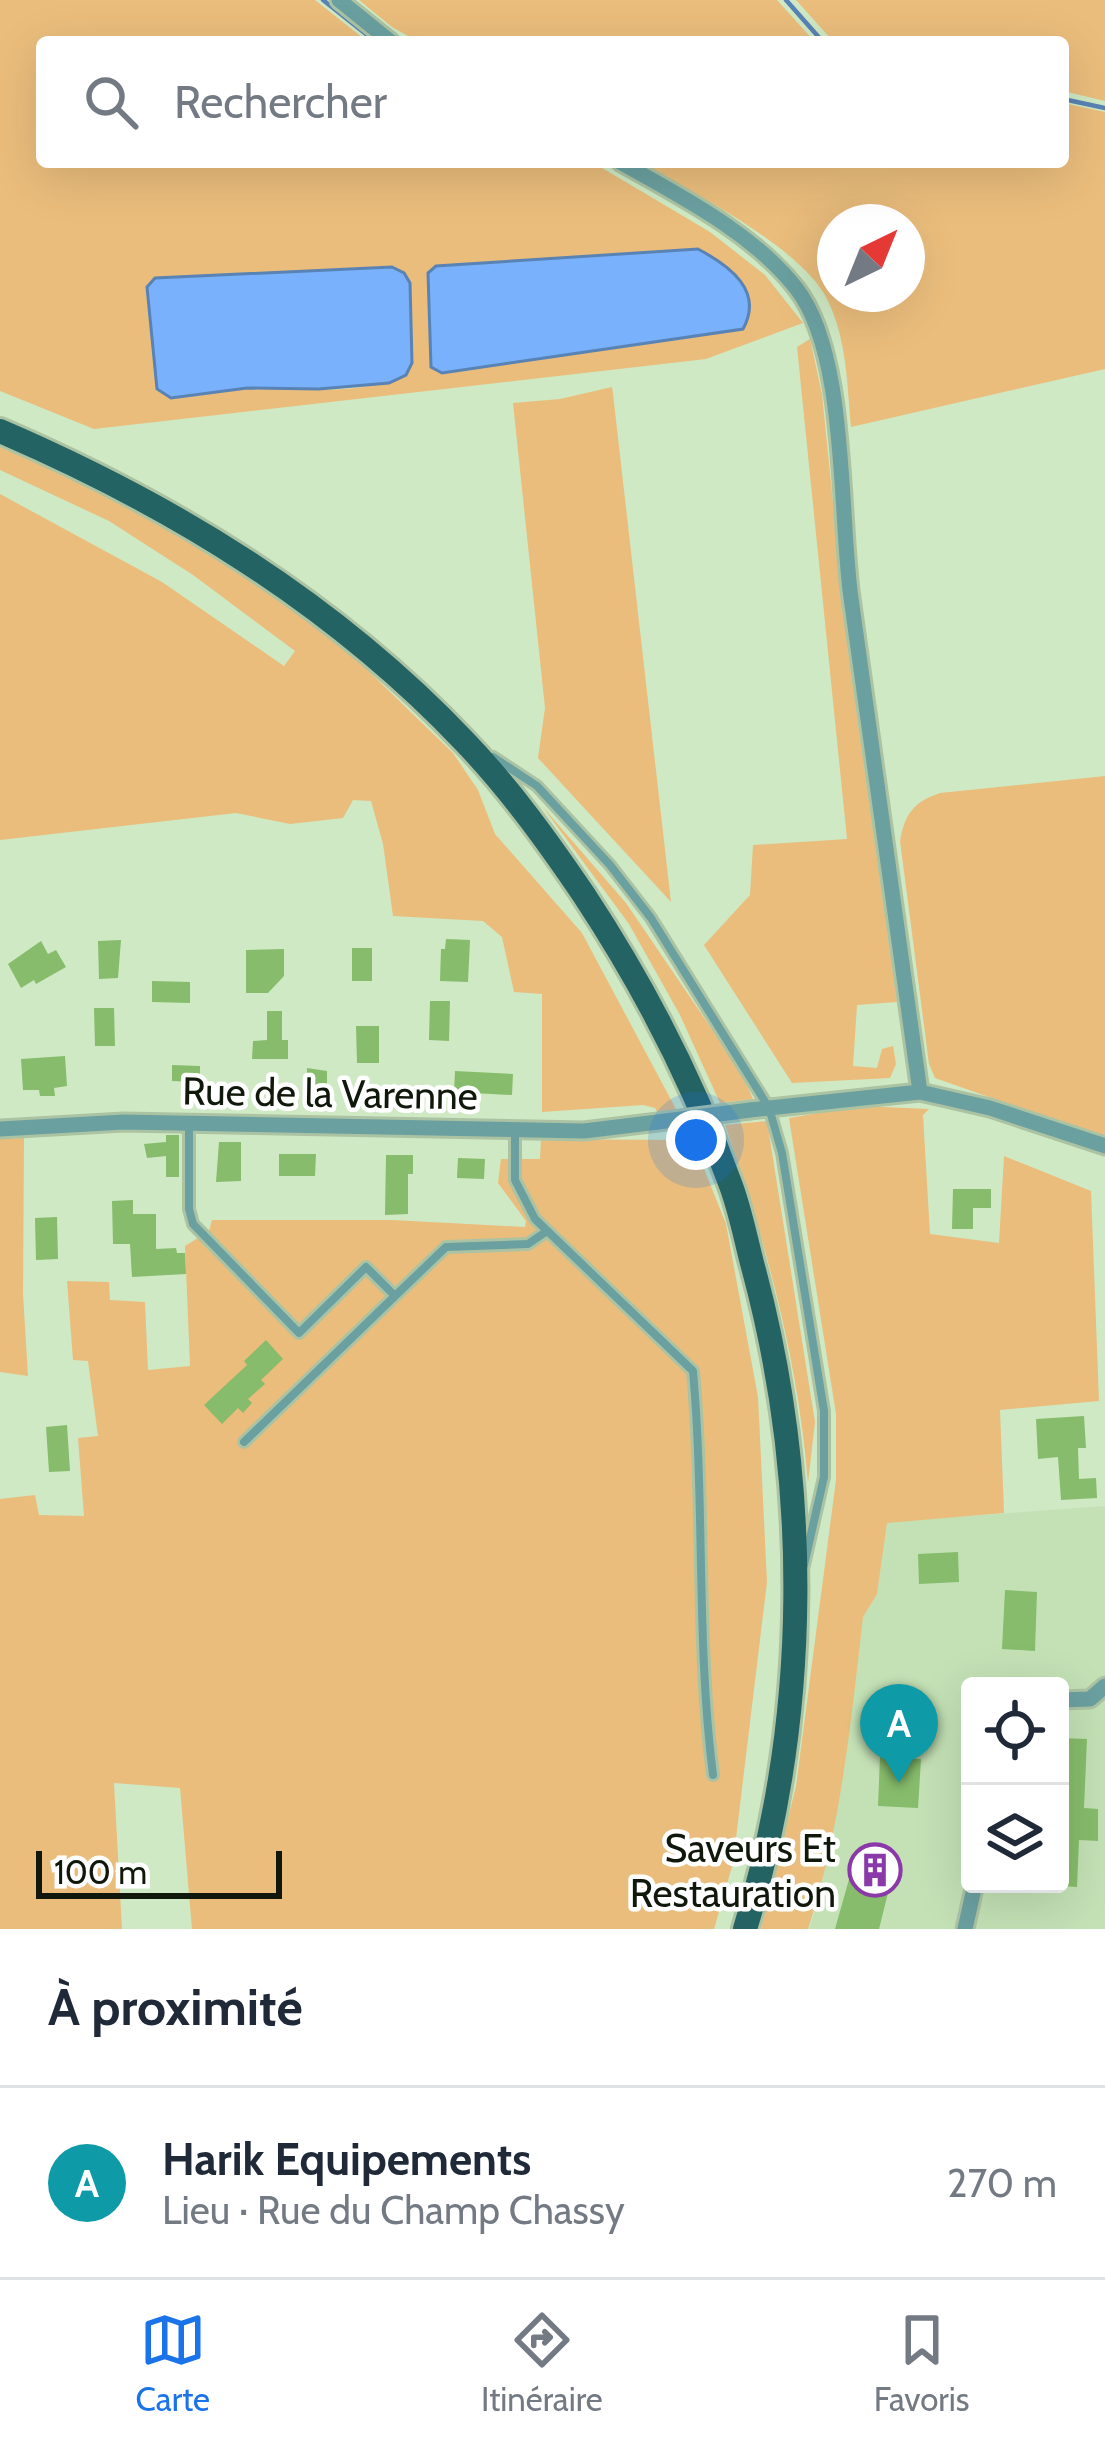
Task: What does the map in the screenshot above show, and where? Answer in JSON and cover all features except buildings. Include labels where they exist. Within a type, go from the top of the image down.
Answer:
[{"type":"main road","points":[[0,431],[170,512],[280,581],[400,679],[465,742],[554,850],[622,952],[676,1053],[732,1188],[766,1315],[784,1410],[793,1499],[796,1607],[780,1781],[745,1929]]},
{"type":"street","points":[[339,0],[384,36]]},
{"type":"street","points":[[630,168],[748,241],[797,289],[818,326],[832,393],[850,594],[920,1092]]},
{"type":"street","points":[[769,1108],[920,1092],[990,1108],[1105,1147]]},
{"type":"street","name":"Rue de la Varenne","points":[[0,1130],[124,1122],[584,1132],[769,1108]]},
{"type":"street","points":[[1069,1700],[1090,1699],[1105,1686]]},
{"type":"street","points":[[965,1929],[973,1893]]},
{"type":"lane","points":[[465,742],[537,786],[610,865],[651,918],[769,1108],[782,1153],[824,1411],[824,1477],[796,1607]]},
{"type":"lane","points":[[189,1124],[189,1209],[194,1224],[299,1334],[366,1267],[395,1296]]},
{"type":"lane","points":[[514,1131],[515,1180],[535,1219],[693,1371],[704,1700],[713,1774]]},
{"type":"lane","points":[[244,1442],[446,1246],[528,1244],[548,1232]]},
{"type":"shaded area","points":[[0,0],[315,0],[360,36],[36,36],[36,168],[602,168],[710,232],[765,275],[803,323],[706,359],[94,429],[0,391]],"holes":[[[713,257],[738,280],[749,306],[742,329],[442,373]],[[392,267],[406,375],[368,386],[328,390],[247,388],[155,278]]]},
{"type":"shaded area","points":[[359,0],[777,0],[810,36],[408,36]]},
{"type":"shaded area","points":[[796,0],[1105,0],[1105,101],[1069,92],[1069,36],[828,36]]},
{"type":"shaded area","points":[[1069,104],[1105,112],[1105,369],[851,427],[845,362],[832,312],[925,312],[925,204],[817,204],[817,284],[770,241],[650,168],[1069,168]]},
{"type":"shaded area","points":[[810,339],[822,394],[848,651],[897,1002],[857,1005],[853,1066],[877,1068],[882,1049],[893,1046],[896,1064],[890,1078],[792,1083],[704,945],[750,895],[753,845],[847,839],[797,347]]},
{"type":"shaded area","points":[[612,387],[671,902],[538,758],[545,708],[513,403]]},
{"type":"shaded area","points":[[0,447],[132,505],[274,595],[352,655],[453,753],[478,790],[495,834],[582,933],[693,1141],[726,1224],[758,1397],[767,1582],[733,1863],[714,1929],[192,1929],[180,1788],[114,1783],[122,1929],[0,1929],[0,1499],[35,1495],[39,1515],[84,1516],[78,1438],[98,1436],[88,1361],[73,1360],[67,1281],[109,1282],[110,1300],[145,1302],[148,1370],[190,1366],[185,1246],[209,1231],[212,1220],[392,1220],[525,1227],[526,1221],[498,1183],[501,1159],[540,1159],[541,1139],[673,1140],[655,1108],[643,1105],[542,1112],[542,994],[514,992],[502,937],[483,921],[393,916],[383,844],[371,801],[353,800],[343,818],[290,824],[236,813],[0,840],[0,494],[162,582],[284,666],[295,651],[193,575],[109,521],[0,470]]},
{"type":"shaded area","points":[[1105,776],[1105,1138],[935,1078],[929,1064],[900,841],[912,810],[940,793]]},
{"type":"shaded area","points":[[542,806],[626,903],[741,1072],[753,1099],[720,1103],[680,1015],[629,924]]},
{"type":"shaded area","points":[[860,1106],[929,1109],[923,1115],[930,1234],[999,1243],[1004,1156],[1091,1191],[1099,1401],[1000,1410],[1004,1513],[887,1523],[877,1594],[863,1617],[837,1814],[808,1929],[761,1929],[796,1786],[836,1480],[836,1414],[789,1118]]},
{"type":"shaded area","points":[[767,1121],[815,1422],[808,1483],[797,1391],[778,1301],[725,1125]]},
{"type":"shaded area","points":[[24,1138],[23,1294],[28,1376],[0,1372],[0,1139]]},
{"type":"shaded area","points":[[1105,1506],[1105,1929],[809,1929],[821,1890],[863,1617],[877,1594],[887,1522]]},
{"type":"water","points":[[698,249],[732,272],[746,291],[749,303],[743,329],[442,373],[431,367],[428,273],[436,266]]},
{"type":"water","points":[[392,267],[410,283],[412,363],[406,375],[389,383],[247,388],[171,398],[157,389],[147,287],[155,278]]},
{"type":"waterway","points":[[323,0],[368,36]]},
{"type":"waterway","points":[[786,0],[818,36]]},
{"type":"waterway","points":[[1069,100],[1105,108]]},
{"type":"place","name":"Harik Equipements","points":[[899,1783]]},
{"type":"place","name":"Saveurs Et Restauration","points":[[875,1870]]}]
